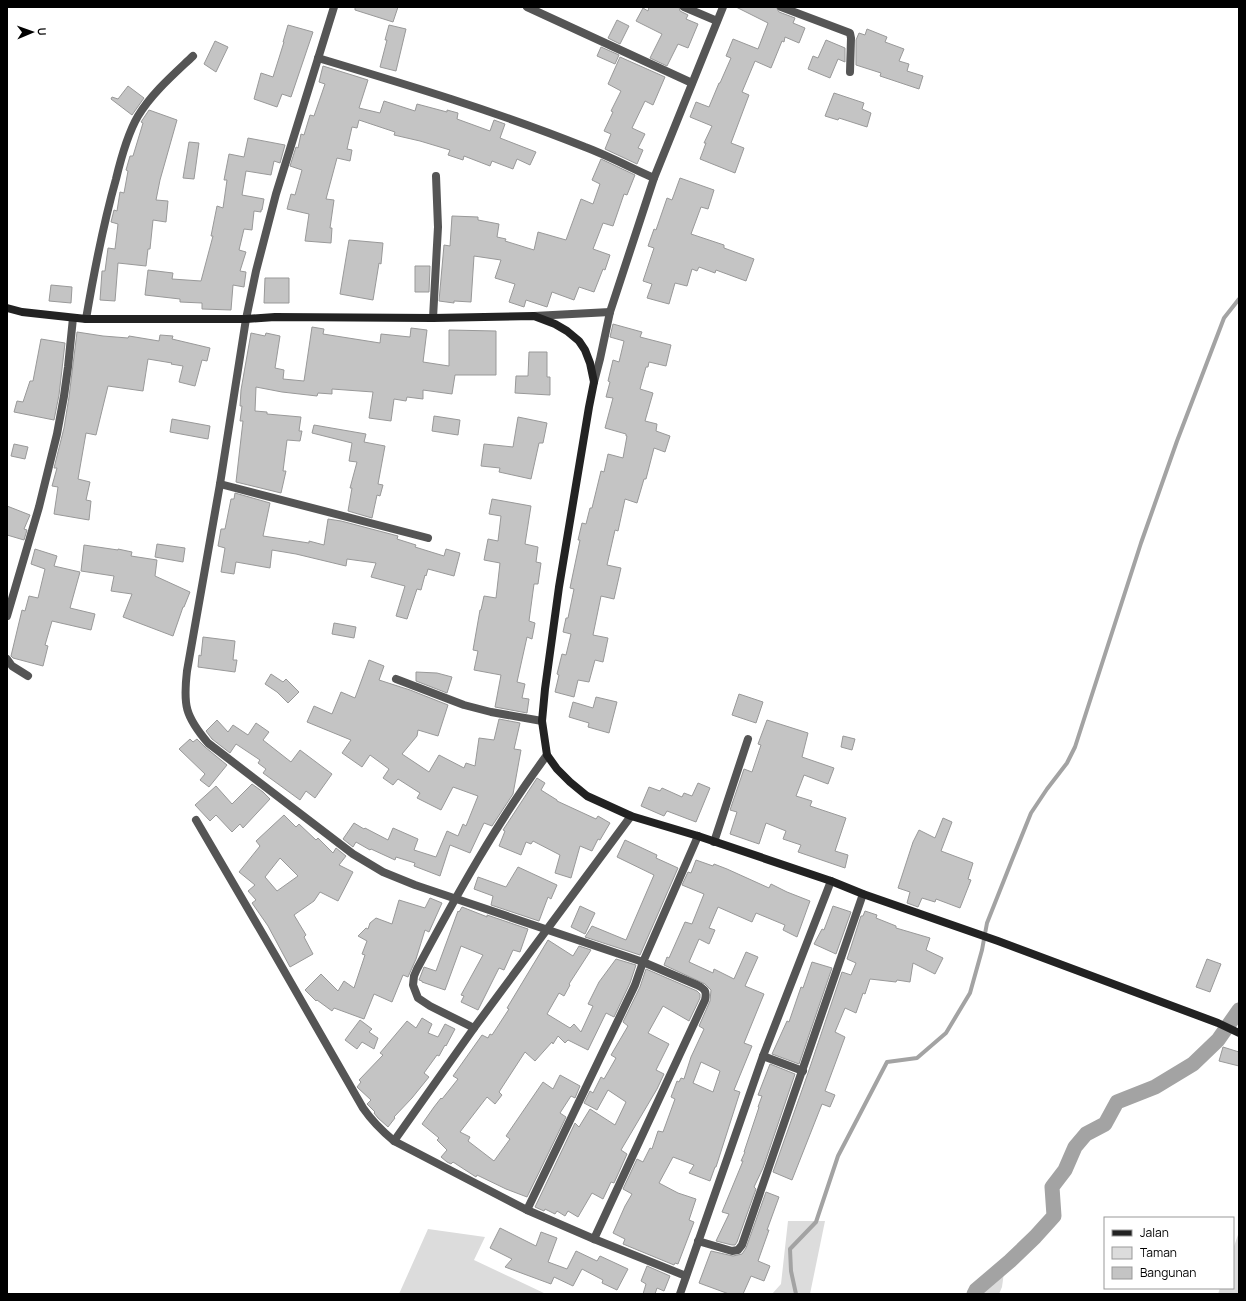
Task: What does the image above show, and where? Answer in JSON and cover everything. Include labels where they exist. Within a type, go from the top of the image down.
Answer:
[{"type":"main road","points":[[7,308],[22,312],[86,319],[246,319],[275,317],[432,318],[534,316],[555,324],[579,341],[587,356],[594,382],[559,587],[545,689],[542,721],[547,755],[557,769],[587,796],[631,816],[698,836],[831,881],[863,894],[998,941],[1218,1023],[1239,1033]]},
{"type":"street","points":[[334,7],[276,194],[256,271],[246,319],[220,484],[187,671],[185,701],[189,716],[196,729],[208,743],[353,854],[383,872],[398,879],[643,962],[697,985],[705,990],[705,1000],[594,1239]]},
{"type":"street","points":[[527,7],[692,83]]},
{"type":"street","points":[[684,7],[717,21]]},
{"type":"street","points":[[594,382],[610,312],[654,178],[723,7]]},
{"type":"street","points":[[781,7],[850,32],[850,72]]},
{"type":"street","points":[[86,319],[93,276],[124,149],[138,117],[156,91],[193,56]]},
{"type":"street","points":[[318,58],[442,96],[520,122],[587,147],[654,178]]},
{"type":"street","points":[[432,318],[438,227],[436,176]]},
{"type":"street","points":[[534,316],[610,312]]},
{"type":"street","points":[[7,616],[39,507],[56,434],[64,396],[73,318]]},
{"type":"street","points":[[220,484],[428,538]]},
{"type":"street","points":[[7,659],[12,666],[28,676]]},
{"type":"street","points":[[396,679],[470,706],[491,712],[542,721]]},
{"type":"street","points":[[714,842],[748,739]]},
{"type":"street","points":[[474,1028],[430,1006],[418,998],[413,985],[417,969],[455,898],[524,786],[547,755]]},
{"type":"street","points":[[394,1141],[474,1028],[631,816]]},
{"type":"street","points":[[196,820],[276,955],[363,1108],[373,1122],[394,1141],[527,1210],[686,1276]]},
{"type":"street","points":[[527,1210],[635,985],[643,962],[698,836]]},
{"type":"street","points":[[680,1294],[763,1056],[831,881]]},
{"type":"street","points":[[698,1241],[732,1251],[740,1247],[803,1071],[863,894]]},
{"type":"street","points":[[763,1056],[803,1071]]},
{"type":"green space","points":[[788,1221],[825,1221],[810,1294],[772,1294],[781,1284]]},
{"type":"green space","points":[[428,1229],[485,1237],[474,1260],[546,1294],[399,1294]]},
{"type":"green space","points":[[1239,1232],[1239,1294],[1218,1294],[1220,1289],[1234,1289],[1234,1246]]},
{"type":"green space","points":[[1006,1257],[1002,1287],[999,1294],[968,1294],[972,1285]]},
{"type":"building","points":[[355,7],[398,7],[393,22],[355,10]]},
{"type":"building","points":[[649,7],[679,7],[680,11],[688,15],[686,19],[698,24],[688,48],[678,44],[667,66],[650,58],[662,34],[636,21],[643,8],[648,11]]},
{"type":"building","points":[[736,7],[776,7],[779,12],[795,18],[793,23],[805,28],[799,43],[785,37],[771,68],[755,61],[742,92],[749,95],[731,143],[744,148],[735,173],[700,159],[706,143],[704,143],[712,126],[690,117],[696,102],[709,107],[731,58],[726,56],[733,39],[758,49],[768,23]]},
{"type":"building","points":[[617,20],[629,26],[620,44],[608,38]]},
{"type":"building","points":[[288,25],[313,32],[291,97],[282,94],[277,107],[254,99],[261,73],[273,77]]},
{"type":"building","points":[[389,25],[406,29],[396,71],[380,67]]},
{"type":"building","points":[[867,29],[887,37],[885,42],[904,49],[899,61],[909,64],[907,71],[923,76],[919,89],[880,76],[881,73],[856,65],[856,40],[859,33],[865,35]]},
{"type":"building","points":[[826,40],[845,48],[845,62],[838,59],[830,78],[808,69],[813,56],[818,58]]},
{"type":"building","points":[[215,41],[228,47],[216,72],[204,64]]},
{"type":"building","points":[[601,47],[619,55],[615,64],[597,56]]},
{"type":"building","points":[[620,57],[665,77],[653,105],[645,101],[632,128],[645,134],[638,148],[643,150],[637,164],[605,149],[611,134],[604,131],[613,112],[611,111],[621,91],[608,84]]},
{"type":"building","points":[[323,66],[368,80],[359,108],[380,113],[384,101],[415,111],[417,104],[447,112],[447,110],[458,113],[457,119],[490,131],[494,120],[505,124],[500,138],[536,152],[530,165],[517,159],[513,169],[492,161],[490,166],[464,156],[463,160],[448,155],[450,150],[394,135],[395,132],[359,120],[357,128],[352,127],[347,149],[352,150],[350,161],[337,158],[326,199],[334,200],[330,228],[332,228],[331,243],[305,241],[309,214],[287,209],[291,194],[295,195],[302,170],[290,166],[296,147],[298,148],[301,134],[304,135],[310,115],[314,116],[325,84],[319,82]]},
{"type":"building","points":[[128,86],[144,98],[132,115],[111,99],[112,97],[118,99]]},
{"type":"building","points":[[834,93],[864,103],[862,109],[871,113],[867,127],[839,118],[838,120],[825,116]]},
{"type":"building","points":[[149,110],[177,120],[160,180],[156,200],[168,201],[166,222],[153,220],[150,249],[148,249],[146,266],[118,263],[115,301],[100,300],[102,271],[105,271],[108,248],[115,249],[118,224],[111,222],[114,210],[117,211],[120,192],[124,193],[128,171],[126,170],[130,156],[133,156],[143,123],[141,122]]},
{"type":"building","points":[[248,138],[285,145],[280,163],[274,161],[271,175],[246,171],[242,195],[264,199],[261,212],[254,211],[252,230],[244,229],[239,250],[246,252],[240,271],[246,272],[244,287],[233,285],[231,310],[202,309],[202,303],[180,302],[180,299],[145,295],[148,270],[173,273],[172,279],[201,281],[213,236],[211,236],[217,206],[223,208],[227,180],[224,180],[229,154],[244,157]]},
{"type":"building","points":[[189,142],[199,143],[194,179],[183,178]]},
{"type":"building","points":[[601,159],[635,175],[627,195],[624,194],[613,226],[603,223],[593,249],[610,255],[605,270],[603,269],[594,292],[579,287],[574,300],[552,292],[547,307],[526,300],[524,307],[509,302],[515,284],[495,278],[501,260],[474,256],[471,302],[454,301],[454,303],[439,301],[444,245],[450,246],[452,216],[478,217],[478,220],[499,224],[497,237],[534,250],[538,232],[566,240],[581,199],[593,204],[600,184],[592,180]]},
{"type":"building","points":[[680,178],[714,190],[708,209],[701,207],[691,234],[724,245],[724,248],[754,259],[746,281],[716,270],[715,273],[699,267],[697,271],[692,269],[687,286],[675,283],[669,304],[647,298],[652,284],[643,281],[654,248],[648,246],[654,229],[656,230],[667,198],[672,200]]},
{"type":"building","points":[[349,240],[383,243],[381,264],[379,263],[373,300],[340,294]]},
{"type":"building","points":[[415,266],[430,266],[429,292],[415,292]]},
{"type":"building","points":[[265,278],[289,278],[289,303],[264,303]]},
{"type":"building","points":[[51,285],[72,287],[71,303],[49,301]]},
{"type":"building","points":[[613,324],[642,332],[640,337],[671,345],[666,366],[649,362],[648,367],[646,367],[640,389],[653,393],[645,421],[657,424],[656,431],[670,436],[665,452],[654,448],[646,479],[644,479],[637,503],[625,499],[618,531],[615,530],[607,565],[621,568],[614,599],[601,596],[593,635],[608,638],[603,662],[595,660],[589,682],[578,680],[574,697],[555,692],[559,675],[557,674],[562,654],[566,655],[571,634],[563,632],[566,618],[568,618],[574,589],[570,588],[580,540],[578,540],[582,523],[586,524],[590,508],[592,508],[601,471],[604,472],[608,454],[623,458],[627,436],[626,434],[605,428],[613,398],[606,397],[610,382],[608,381],[613,360],[619,362],[624,341],[610,337]]},
{"type":"building","points":[[312,327],[324,329],[323,334],[380,343],[381,334],[410,337],[411,328],[427,330],[423,362],[449,366],[449,330],[496,331],[496,375],[455,375],[452,394],[423,390],[423,399],[407,397],[406,401],[394,399],[391,421],[369,418],[373,392],[332,389],[332,394],[318,393],[317,396],[256,387],[255,411],[267,412],[267,414],[301,417],[299,431],[302,431],[300,441],[287,440],[283,471],[286,471],[281,493],[236,482],[243,421],[240,421],[242,406],[240,406],[241,390],[251,333],[265,336],[266,333],[280,336],[275,368],[284,370],[283,379],[304,381]]},
{"type":"building","points":[[77,332],[128,338],[129,336],[159,341],[160,335],[173,336],[172,339],[210,348],[207,361],[202,360],[195,386],[179,382],[183,366],[148,359],[143,391],[108,386],[96,435],[86,433],[78,479],[90,482],[86,500],[91,501],[89,520],[54,514],[58,487],[52,486],[57,468],[54,468],[64,428]]},
{"type":"building","points":[[41,339],[65,343],[59,395],[54,420],[14,412],[17,401],[23,402],[30,381],[33,381]]},
{"type":"building","points":[[529,352],[547,352],[547,377],[550,377],[550,395],[515,393],[516,376],[528,376]]},
{"type":"building","points":[[434,416],[460,420],[458,435],[432,431]]},
{"type":"building","points":[[518,417],[547,423],[543,443],[539,443],[531,479],[499,472],[500,468],[481,466],[484,444],[513,447]]},
{"type":"building","points":[[172,419],[210,426],[208,439],[170,432]]},
{"type":"building","points":[[314,425],[366,434],[364,442],[385,446],[378,484],[383,485],[380,496],[377,495],[372,518],[348,511],[352,488],[350,488],[357,462],[349,461],[352,443],[312,433]]},
{"type":"building","points":[[14,444],[28,447],[25,459],[11,456]]},
{"type":"building","points":[[235,493],[270,503],[263,536],[309,543],[309,541],[324,545],[328,519],[341,521],[398,536],[397,539],[416,545],[415,547],[444,556],[446,549],[460,553],[454,576],[428,569],[421,590],[417,589],[407,619],[396,616],[405,586],[371,577],[376,563],[347,559],[346,566],[272,550],[270,568],[236,562],[234,574],[221,572],[225,548],[218,546],[221,529],[225,529],[231,499],[234,499]]},
{"type":"building","points":[[492,499],[531,506],[525,544],[538,547],[536,562],[541,563],[538,584],[534,584],[529,621],[535,623],[532,639],[527,637],[517,682],[525,684],[522,698],[529,699],[527,713],[495,707],[501,675],[474,670],[478,651],[473,650],[480,610],[484,596],[496,598],[500,563],[484,560],[488,539],[498,541],[501,516],[489,514]]},
{"type":"building","points":[[7,506],[30,515],[24,529],[27,530],[24,540],[7,535]]},
{"type":"building","points":[[157,544],[185,548],[183,562],[155,557]]},
{"type":"building","points":[[84,545],[118,549],[132,552],[131,556],[157,560],[155,576],[190,592],[173,636],[123,617],[132,594],[111,591],[114,576],[81,571]]},
{"type":"building","points":[[35,549],[57,556],[54,566],[80,572],[70,608],[95,614],[91,630],[52,621],[45,645],[48,646],[43,666],[13,658],[11,656],[22,610],[25,611],[29,596],[38,598],[45,569],[31,564]]},
{"type":"building","points":[[334,623],[356,627],[354,638],[332,634]]},
{"type":"building","points":[[203,637],[235,641],[233,660],[237,660],[235,672],[198,667]]},
{"type":"building","points":[[369,660],[384,666],[379,680],[448,705],[438,736],[418,730],[417,736],[402,754],[429,772],[439,755],[464,768],[466,763],[475,766],[479,738],[494,740],[499,719],[520,723],[514,749],[521,750],[513,794],[492,826],[484,823],[470,853],[450,845],[440,876],[414,866],[415,863],[396,857],[395,860],[371,849],[370,850],[356,842],[353,847],[343,839],[354,823],[388,840],[393,828],[418,839],[414,850],[436,857],[447,831],[458,836],[463,824],[466,826],[478,796],[453,787],[441,810],[417,798],[420,793],[398,779],[393,785],[383,778],[389,769],[370,755],[362,767],[342,753],[351,740],[307,722],[314,706],[332,714],[341,692],[355,698]]},
{"type":"building","points":[[416,672],[437,673],[452,677],[447,693],[416,681]]},
{"type":"building","points":[[271,674],[283,682],[286,679],[299,692],[288,703],[277,692],[265,684]]},
{"type":"building","points":[[739,694],[763,702],[756,723],[732,715]]},
{"type":"building","points":[[596,697],[617,702],[609,733],[588,727],[589,723],[569,717],[573,702],[593,708]]},
{"type":"building","points":[[217,720],[228,732],[233,725],[248,735],[256,723],[269,732],[263,740],[291,762],[300,750],[332,774],[315,798],[306,791],[300,800],[263,773],[266,769],[258,763],[260,760],[236,744],[230,753],[212,739],[206,731]]},
{"type":"building","points":[[767,720],[808,733],[802,757],[834,768],[828,784],[804,775],[796,796],[812,801],[810,806],[846,818],[835,851],[848,855],[845,868],[798,852],[801,845],[783,839],[786,831],[766,823],[759,844],[730,834],[737,812],[730,810],[744,769],[752,772],[761,745],[758,744]]},
{"type":"building","points":[[843,736],[855,739],[852,750],[841,747]]},
{"type":"building","points":[[190,739],[193,742],[197,739],[227,765],[209,787],[200,780],[205,774],[179,749]]},
{"type":"building","points":[[537,778],[545,783],[541,790],[557,801],[596,819],[598,816],[610,823],[600,840],[598,839],[592,851],[580,846],[571,878],[555,873],[560,855],[533,841],[531,844],[526,842],[521,855],[499,846],[505,831],[503,830]]},
{"type":"building","points":[[698,783],[710,788],[696,822],[667,811],[664,816],[641,806],[649,787],[660,791],[662,788],[682,797],[684,793],[692,796]]},
{"type":"building","points":[[252,784],[270,799],[243,828],[240,824],[232,832],[216,815],[210,821],[195,805],[216,786],[232,804]]},
{"type":"building","points":[[284,815],[296,827],[299,824],[316,840],[318,838],[333,853],[336,848],[346,856],[339,865],[353,872],[338,901],[320,892],[314,901],[294,915],[306,935],[304,937],[313,954],[290,967],[268,926],[252,903],[256,900],[248,891],[255,885],[239,872],[260,846],[256,841]],"holes":[[[280,858],[298,876],[277,891],[265,877]]]},
{"type":"building","points":[[943,818],[952,822],[941,851],[973,863],[968,879],[971,880],[960,908],[936,899],[935,902],[922,898],[918,907],[907,903],[910,892],[898,888],[913,842],[919,830],[935,838]]},
{"type":"building","points":[[625,840],[657,855],[656,858],[678,868],[640,955],[585,937],[592,926],[626,940],[654,875],[617,857]]},
{"type":"building","points":[[696,860],[713,866],[714,864],[769,888],[771,884],[810,901],[797,937],[783,930],[785,925],[756,913],[752,922],[718,907],[709,928],[715,930],[709,944],[699,939],[689,962],[713,973],[714,969],[734,979],[746,952],[758,957],[745,986],[764,994],[744,1043],[752,1046],[734,1090],[740,1092],[716,1167],[710,1181],[689,1173],[694,1165],[673,1157],[659,1183],[678,1193],[696,1199],[689,1220],[694,1222],[678,1264],[675,1263],[674,1265],[623,1244],[625,1239],[613,1233],[632,1194],[623,1189],[637,1159],[643,1162],[650,1148],[652,1149],[658,1131],[663,1132],[675,1099],[671,1097],[677,1081],[679,1082],[681,1078],[684,1079],[691,1057],[704,1029],[699,1026],[710,1001],[711,990],[705,984],[664,965],[667,957],[669,958],[685,922],[692,924],[704,894],[682,885],[688,872],[691,873]],"holes":[[[701,1062],[720,1071],[713,1092],[693,1083]]]},
{"type":"building","points":[[518,867],[557,885],[551,899],[548,897],[539,921],[491,905],[493,896],[474,889],[478,877],[506,887]]},
{"type":"building","points":[[430,898],[442,903],[429,932],[425,930],[416,959],[408,977],[403,975],[392,1002],[374,994],[364,1019],[334,1008],[332,1011],[317,1000],[316,1001],[305,990],[321,974],[338,991],[344,981],[354,988],[365,955],[362,954],[367,941],[358,936],[366,928],[368,929],[370,923],[376,918],[392,924],[399,900],[425,908]]},
{"type":"building","points":[[580,906],[595,913],[585,934],[571,927]]},
{"type":"building","points":[[833,906],[851,912],[836,954],[814,944],[822,929],[824,930]]},
{"type":"building","points":[[462,907],[487,917],[487,915],[528,929],[520,952],[513,950],[504,970],[499,968],[478,1010],[461,1002],[464,996],[461,995],[483,955],[461,946],[445,990],[419,980],[424,967],[436,971],[458,911],[459,912]]},
{"type":"building","points":[[865,911],[877,915],[876,918],[896,926],[896,928],[930,938],[926,950],[943,958],[935,974],[913,963],[910,982],[870,979],[856,1013],[845,1008],[835,1032],[845,1037],[825,1091],[835,1095],[830,1107],[822,1104],[792,1180],[773,1172],[842,972],[851,975],[856,963],[847,959],[861,916],[863,916]]},
{"type":"building","points":[[548,940],[573,956],[579,946],[591,950],[569,984],[570,985],[564,996],[559,993],[547,1014],[570,1028],[574,1024],[581,1032],[593,1006],[588,1004],[599,982],[616,959],[636,965],[630,983],[614,1017],[606,1013],[588,1050],[568,1040],[565,1043],[558,1036],[553,1044],[552,1042],[535,1061],[525,1052],[499,1092],[502,1095],[495,1104],[487,1097],[460,1132],[470,1137],[468,1141],[494,1161],[510,1139],[506,1136],[543,1082],[553,1089],[560,1075],[580,1086],[575,1098],[571,1096],[560,1113],[566,1117],[527,1197],[477,1175],[476,1177],[453,1162],[451,1164],[447,1162],[441,1157],[447,1150],[437,1140],[439,1138],[422,1124],[441,1098],[442,1099],[458,1079],[453,1076],[482,1035],[488,1038],[490,1034],[492,1035],[509,1009],[507,1008]]},
{"type":"building","points":[[1207,959],[1221,964],[1210,992],[1196,987]]},
{"type":"building","points":[[812,962],[832,968],[799,1064],[772,1054],[787,1021],[789,1022],[801,987],[803,988]]},
{"type":"building","points":[[646,969],[697,991],[700,994],[700,998],[689,1021],[663,1006],[648,1033],[669,1044],[656,1070],[664,1074],[657,1089],[621,1150],[627,1154],[614,1183],[611,1182],[603,1199],[592,1193],[578,1217],[568,1211],[565,1216],[557,1211],[555,1214],[545,1209],[544,1211],[535,1207],[575,1123],[579,1127],[590,1109],[615,1125],[626,1102],[608,1090],[597,1110],[584,1103],[590,1091],[593,1093],[601,1077],[604,1079],[616,1058],[611,1055],[628,1026],[623,1022],[640,987]]},
{"type":"building","points":[[422,1018],[432,1024],[428,1033],[438,1037],[445,1024],[455,1029],[439,1056],[437,1055],[424,1073],[429,1077],[394,1117],[395,1118],[388,1127],[378,1118],[374,1113],[375,1112],[367,1104],[371,1100],[357,1087],[361,1082],[359,1080],[383,1055],[380,1053],[407,1021],[416,1028]]},
{"type":"building","points":[[360,1020],[372,1029],[369,1032],[378,1038],[374,1049],[362,1042],[357,1049],[345,1040]]},
{"type":"building","points":[[1223,1047],[1239,1052],[1239,1066],[1219,1061]]},
{"type":"building","points":[[770,1064],[795,1074],[763,1168],[754,1187],[756,1189],[737,1242],[735,1245],[732,1245],[716,1241],[729,1214],[722,1212],[743,1161],[741,1161],[762,1096],[758,1095]]},
{"type":"building","points":[[766,1192],[779,1197],[758,1261],[770,1266],[764,1281],[751,1276],[743,1294],[729,1294],[699,1283],[711,1251],[733,1256],[742,1254],[746,1248]]},
{"type":"building","points":[[500,1228],[536,1246],[541,1232],[557,1238],[548,1262],[567,1269],[576,1251],[597,1261],[600,1256],[628,1269],[617,1290],[602,1283],[603,1280],[582,1269],[573,1286],[554,1277],[551,1284],[505,1267],[512,1259],[490,1248]]},
{"type":"building","points":[[647,1266],[670,1276],[664,1291],[657,1288],[655,1294],[643,1294],[646,1284],[641,1281]]},
{"type":"waterway","points":[[796,1294],[791,1271],[790,1249],[816,1222],[838,1156],[887,1062],[917,1058],[946,1033],[970,993],[982,950],[987,923],[1031,813],[1067,763],[1075,747],[1141,543],[1177,441],[1224,318],[1239,299]]},
{"type":"waterway","points":[[974,1294],[976,1290],[1035,1237],[1054,1216],[1052,1187],[1065,1170],[1075,1147],[1086,1134],[1105,1124],[1117,1102],[1155,1087],[1193,1064],[1218,1040],[1239,1010]]}]
